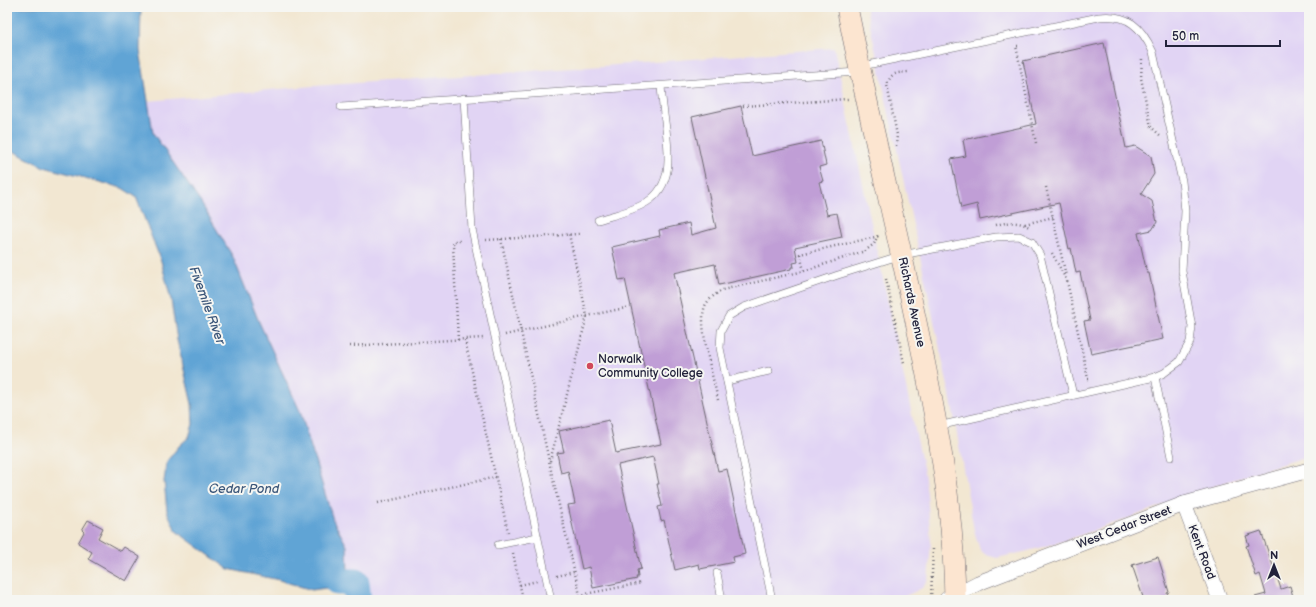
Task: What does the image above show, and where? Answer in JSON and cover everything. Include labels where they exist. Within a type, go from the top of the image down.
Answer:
[{"type":"street","name":"Richards Avenue","points":[[847,7],[854,70],[902,255],[938,426],[950,512],[952,598]]},
{"type":"street","name":"West Cedar Street","points":[[952,598],[978,583],[1184,504],[1309,470]]},
{"type":"street","name":"Kent Road","points":[[1184,504],[1220,600]]},
{"type":"lane","points":[[341,107],[661,86],[854,70],[1099,17],[1111,16],[1124,19],[1145,35],[1153,52],[1182,181],[1185,211],[1182,271],[1192,327],[1190,342],[1179,362],[1164,373],[1154,377],[938,426]]},
{"type":"lane","points":[[598,220],[646,202],[653,197],[663,185],[669,160],[661,86]]},
{"type":"lane","points":[[464,98],[472,229],[551,600]]},
{"type":"lane","points":[[772,600],[720,348],[721,331],[729,316],[744,307],[902,255],[1002,236],[1018,236],[1032,242],[1040,255],[1072,395]]},
{"type":"lane","points":[[727,380],[769,371]]},
{"type":"lane","points":[[1154,377],[1171,457]]},
{"type":"lane","points":[[498,545],[537,536]]},
{"type":"lane","points":[[717,574],[722,600]]},
{"type":"path","points":[[1023,45],[1016,46],[1036,144]]},
{"type":"path","points":[[1143,56],[1141,78],[1151,127],[1161,136],[1162,143]]},
{"type":"path","points":[[850,106],[848,99],[854,70]]},
{"type":"path","points":[[896,146],[898,135],[888,85],[889,78],[895,74],[908,72]]},
{"type":"path","points":[[743,106],[848,99]]},
{"type":"path","points":[[1046,187],[1088,380],[1096,378]]},
{"type":"path","points":[[993,225],[1008,222],[1025,224],[1053,217]]},
{"type":"path","points":[[1025,224],[1031,229]]},
{"type":"path","points":[[804,271],[865,251],[874,244],[878,236],[877,228]]},
{"type":"path","points":[[549,463],[586,316],[569,234]]},
{"type":"path","points":[[485,240],[579,234]]},
{"type":"path","points":[[500,239],[549,463],[580,595],[642,583]]},
{"type":"path","points":[[458,340],[453,245],[454,241],[462,241]]},
{"type":"path","points":[[1050,250],[1067,281]]},
{"type":"path","points":[[886,279],[906,370]]},
{"type":"path","points":[[505,335],[630,307]]},
{"type":"path","points":[[350,346],[484,338]]},
{"type":"path","points":[[464,340],[523,600]]},
{"type":"path","points":[[378,503],[496,477]]},
{"type":"path","points":[[931,600],[934,543]]},
{"type":"path","points":[[557,576],[574,572]]},
{"type":"path","points":[[520,585],[536,581]]},
{"type":"shaded area","points":[[866,7],[1309,7],[1309,456],[1200,491],[1064,541],[997,558],[986,555],[980,550],[974,530],[951,400]]},
{"type":"shaded area","name":"Norwalk Community College","points":[[834,48],[924,472],[931,542],[928,580],[922,588],[900,598],[887,600],[351,600],[347,546],[333,520],[317,469],[233,257],[201,203],[153,133],[148,101],[313,86]]},
{"type":"water","name":"Cedar Pond","points":[[7,7],[141,7],[140,50],[153,133],[201,203],[233,257],[259,322],[300,411],[333,520],[347,546],[348,573],[338,582],[326,588],[312,590],[279,580],[228,569],[176,531],[167,511],[164,481],[167,461],[179,446],[189,437],[193,424],[192,404],[177,340],[171,300],[161,261],[136,197],[122,188],[44,167],[7,147]]},
{"type":"building","points":[[1104,43],[1126,148],[1135,146],[1151,156],[1154,174],[1141,194],[1152,201],[1157,222],[1152,230],[1138,233],[1147,273],[1149,273],[1163,339],[1091,354],[1084,321],[1090,320],[1080,272],[1076,273],[1059,203],[980,220],[977,204],[961,208],[951,159],[966,156],[963,140],[1036,124],[1023,61]]},
{"type":"building","points":[[741,106],[752,156],[821,141],[826,165],[819,167],[823,181],[819,182],[827,215],[837,213],[842,237],[795,247],[798,262],[793,263],[794,267],[791,267],[791,269],[719,285],[715,264],[674,273],[718,471],[727,469],[745,554],[733,557],[734,562],[700,569],[699,564],[675,570],[664,520],[661,521],[658,507],[662,506],[653,457],[618,465],[641,569],[637,570],[638,577],[636,577],[637,579],[593,588],[589,567],[582,569],[568,505],[575,504],[568,471],[561,473],[557,453],[564,452],[559,431],[609,420],[616,453],[661,444],[625,279],[619,280],[612,247],[660,236],[659,230],[689,223],[691,235],[716,228],[692,117]]},
{"type":"building","points":[[88,520],[103,528],[98,538],[121,551],[124,547],[140,557],[126,581],[88,559],[92,552],[78,543],[84,532],[82,530]]},
{"type":"building","points":[[1261,531],[1281,589],[1290,586],[1294,600],[1256,600],[1255,597],[1266,594],[1260,574],[1256,576],[1246,546],[1249,545],[1246,536]]},
{"type":"building","points":[[1158,557],[1169,592],[1167,593],[1169,600],[1144,600],[1132,565]]},
{"type":"waterway","name":"Fivemile River","points":[[338,582],[356,582],[358,600]]},
{"type":"place","name":"Norwalk Community College","points":[[590,366]]}]
